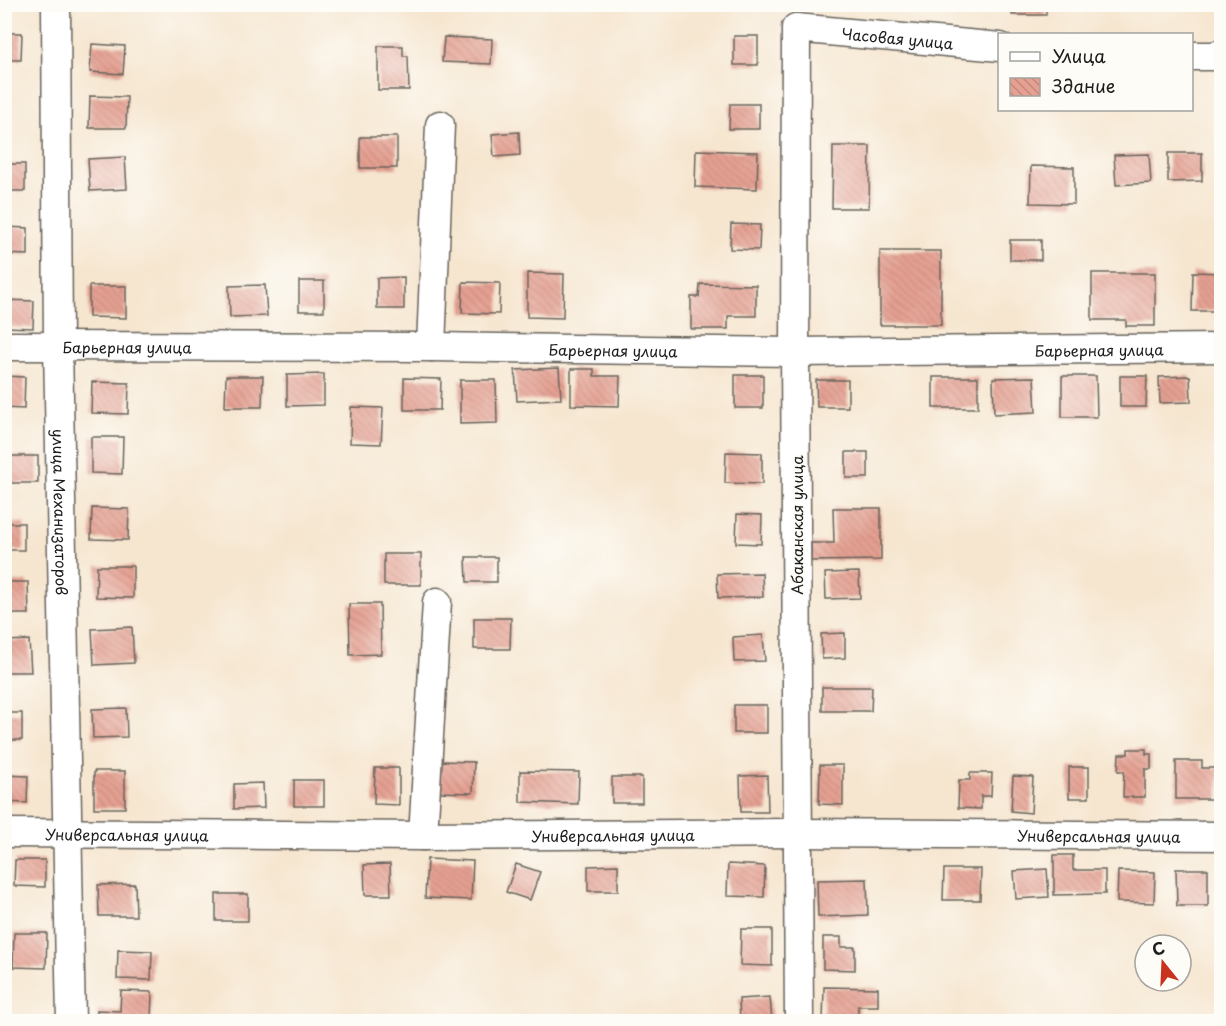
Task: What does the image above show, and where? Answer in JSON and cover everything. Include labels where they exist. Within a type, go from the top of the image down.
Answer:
[{"type":"street","name":"улица Механизаторов","points":[[56,4],[58,345],[71,1022]]},
{"type":"street","name":"Часовая улица","points":[[796,28],[998,47]]},
{"type":"street","name":"Абаканская улица","points":[[796,28],[795,352],[799,1022]]},
{"type":"street","points":[[1193,56],[1221,54]]},
{"type":"street","points":[[431,347],[440,125]]},
{"type":"street","name":"Барьерная улица","points":[[4,346],[431,347],[795,352],[1221,348]]},
{"type":"street","points":[[423,836],[436,602]]},
{"type":"street","name":"Универсальная улица","points":[[4,832],[423,836],[798,833],[1221,836]]},
{"type":"building","points":[[1013,4],[1046,4],[1046,15],[1012,15]]},
{"type":"building","points":[[4,33],[22,33],[21,60],[4,60]]},
{"type":"building","points":[[734,36],[758,36],[758,65],[734,65]]},
{"type":"building","points":[[444,37],[492,39],[491,64],[442,62]]},
{"type":"building","points":[[92,44],[125,46],[123,74],[90,72]]},
{"type":"building","points":[[378,46],[403,46],[403,56],[408,56],[409,90],[378,90]]},
{"type":"building","points":[[90,96],[127,97],[126,128],[89,128]]},
{"type":"building","points":[[730,104],[759,104],[759,129],[729,129]]},
{"type":"building","points":[[519,132],[520,155],[494,157],[492,134]]},
{"type":"building","points":[[360,137],[397,137],[397,168],[360,168]]},
{"type":"building","points":[[833,146],[870,146],[869,208],[832,208]]},
{"type":"building","points":[[696,150],[758,152],[757,189],[695,187]]},
{"type":"building","points":[[1168,153],[1202,153],[1202,181],[1168,182]]},
{"type":"building","points":[[1149,154],[1151,183],[1116,185],[1114,155]]},
{"type":"building","points":[[125,157],[127,189],[90,191],[88,159]]},
{"type":"building","points":[[4,164],[25,164],[25,191],[4,191]]},
{"type":"building","points":[[1031,166],[1074,167],[1074,204],[1030,203]]},
{"type":"building","points":[[731,224],[760,225],[759,250],[730,249]]},
{"type":"building","points":[[4,227],[28,228],[28,255],[4,254]]},
{"type":"building","points":[[1010,240],[1041,240],[1041,260],[1010,260]]},
{"type":"building","points":[[880,251],[941,251],[941,325],[880,325]]},
{"type":"building","points":[[1193,272],[1222,273],[1222,311],[1192,311]]},
{"type":"building","points":[[527,273],[564,274],[563,318],[527,317]]},
{"type":"building","points":[[1092,273],[1155,273],[1155,326],[1126,326],[1126,320],[1092,320]]},
{"type":"building","points":[[404,277],[404,309],[377,309],[377,278]]},
{"type":"building","points":[[299,281],[324,281],[324,311],[299,311]]},
{"type":"building","points":[[463,282],[500,283],[499,314],[462,313]]},
{"type":"building","points":[[700,284],[756,285],[756,316],[728,316],[728,329],[691,329],[691,297],[699,297]]},
{"type":"building","points":[[265,285],[267,316],[230,317],[229,286]]},
{"type":"building","points":[[89,286],[126,286],[126,318],[89,317]]},
{"type":"building","points":[[4,300],[34,301],[33,328],[4,327]]},
{"type":"building","points":[[559,368],[561,399],[517,401],[515,370]]},
{"type":"building","points":[[571,369],[594,369],[594,376],[620,376],[619,406],[571,405]]},
{"type":"building","points":[[324,374],[324,405],[287,406],[287,375]]},
{"type":"building","points":[[735,375],[763,375],[763,408],[735,408]]},
{"type":"building","points":[[4,376],[25,377],[24,409],[4,408]]},
{"type":"building","points":[[226,376],[263,376],[262,407],[225,407]]},
{"type":"building","points":[[1062,376],[1096,376],[1097,417],[1062,417]]},
{"type":"building","points":[[1120,376],[1147,376],[1146,407],[1120,407]]},
{"type":"building","points":[[1190,376],[1191,402],[1160,403],[1159,377]]},
{"type":"building","points":[[933,377],[978,377],[978,408],[933,408]]},
{"type":"building","points":[[1034,377],[1036,412],[994,414],[993,378]]},
{"type":"building","points":[[404,378],[441,379],[440,410],[404,410]]},
{"type":"building","points":[[460,380],[496,380],[497,423],[460,424]]},
{"type":"building","points":[[816,380],[848,380],[848,407],[817,407]]},
{"type":"building","points":[[92,382],[129,383],[128,414],[91,413]]},
{"type":"building","points":[[351,407],[383,408],[381,444],[350,443]]},
{"type":"building","points":[[91,437],[123,437],[122,474],[91,473]]},
{"type":"building","points":[[726,452],[762,453],[762,484],[725,483]]},
{"type":"building","points":[[846,452],[868,452],[868,478],[846,478]]},
{"type":"building","points":[[6,456],[38,456],[38,483],[6,483]]},
{"type":"building","points":[[92,508],[129,509],[128,540],[91,539]]},
{"type":"building","points":[[833,508],[881,508],[881,560],[811,561],[811,543],[834,543]]},
{"type":"building","points":[[737,514],[762,515],[761,544],[736,543]]},
{"type":"building","points":[[4,523],[24,523],[24,550],[4,550]]},
{"type":"building","points":[[384,554],[421,554],[421,585],[384,585]]},
{"type":"building","points":[[466,557],[497,557],[497,582],[467,582]]},
{"type":"building","points":[[97,566],[133,566],[133,598],[96,597]]},
{"type":"building","points":[[859,572],[860,598],[826,599],[825,573]]},
{"type":"building","points":[[762,573],[763,597],[718,598],[717,574]]},
{"type":"building","points":[[4,582],[28,582],[29,614],[4,614]]},
{"type":"building","points":[[349,604],[380,604],[381,654],[350,655]]},
{"type":"building","points":[[474,618],[511,618],[510,649],[474,649]]},
{"type":"building","points":[[132,627],[134,663],[94,665],[92,629]]},
{"type":"building","points":[[845,633],[845,658],[822,659],[821,634]]},
{"type":"building","points":[[763,635],[765,661],[734,662],[733,637]]},
{"type":"building","points":[[29,640],[31,672],[4,672],[4,641]]},
{"type":"building","points":[[822,687],[872,687],[871,711],[822,711]]},
{"type":"building","points":[[734,705],[767,705],[767,733],[734,733]]},
{"type":"building","points":[[126,708],[127,737],[93,738],[92,709]]},
{"type":"building","points":[[4,713],[22,713],[22,740],[4,740]]},
{"type":"building","points":[[1128,749],[1146,749],[1146,754],[1151,754],[1151,769],[1145,769],[1145,797],[1123,797],[1124,771],[1118,771],[1119,754],[1128,754]]},
{"type":"building","points":[[437,761],[474,762],[473,793],[436,792]]},
{"type":"building","points":[[1176,761],[1202,761],[1202,768],[1219,768],[1219,799],[1176,799]]},
{"type":"building","points":[[820,765],[843,765],[843,805],[819,804]]},
{"type":"building","points":[[1069,767],[1089,767],[1089,798],[1069,798]]},
{"type":"building","points":[[375,768],[399,768],[399,805],[374,804]]},
{"type":"building","points":[[94,771],[125,771],[125,808],[94,808]]},
{"type":"building","points":[[520,771],[579,772],[578,804],[520,802]]},
{"type":"building","points":[[970,773],[992,773],[991,796],[981,796],[981,809],[958,808],[959,780],[970,780]]},
{"type":"building","points":[[4,775],[28,776],[27,803],[4,802]]},
{"type":"building","points":[[767,775],[768,812],[741,812],[740,776]]},
{"type":"building","points":[[1013,776],[1033,777],[1031,813],[1011,811]]},
{"type":"building","points":[[612,777],[642,777],[642,803],[612,803]]},
{"type":"building","points":[[294,780],[324,780],[324,806],[294,806]]},
{"type":"building","points":[[263,783],[264,808],[234,809],[234,784]]},
{"type":"building","points":[[1054,855],[1073,855],[1073,870],[1105,870],[1105,894],[1054,895]]},
{"type":"building","points":[[427,859],[473,861],[471,900],[425,898]]},
{"type":"building","points":[[15,860],[45,860],[45,887],[14,886]]},
{"type":"building","points":[[390,864],[391,895],[365,895],[364,865]]},
{"type":"building","points":[[516,864],[540,872],[530,900],[506,892]]},
{"type":"building","points":[[728,864],[765,866],[764,897],[727,896]]},
{"type":"building","points":[[618,865],[618,891],[588,891],[588,866]]},
{"type":"building","points":[[944,869],[981,869],[980,900],[943,900]]},
{"type":"building","points":[[1047,869],[1049,897],[1016,899],[1014,871]]},
{"type":"building","points":[[1176,869],[1208,869],[1208,906],[1177,906]]},
{"type":"building","points":[[1118,871],[1155,872],[1154,903],[1117,902]]},
{"type":"building","points":[[867,879],[868,915],[818,917],[817,880]]},
{"type":"building","points":[[135,884],[136,916],[99,916],[98,885]]},
{"type":"building","points":[[216,894],[248,894],[248,921],[216,921]]},
{"type":"building","points":[[741,929],[772,929],[772,966],[740,965]]},
{"type":"building","points":[[14,933],[47,933],[46,968],[13,967]]},
{"type":"building","points":[[823,937],[841,937],[841,947],[855,947],[855,970],[823,969]]},
{"type":"building","points":[[118,950],[152,951],[151,980],[117,979]]},
{"type":"building","points":[[824,987],[878,988],[878,1006],[858,1006],[858,1022],[823,1022]]},
{"type":"building","points":[[121,991],[152,992],[151,1022],[97,1022],[97,1010],[120,1011]]},
{"type":"building","points":[[770,997],[772,1022],[740,1022],[739,999]]}]
